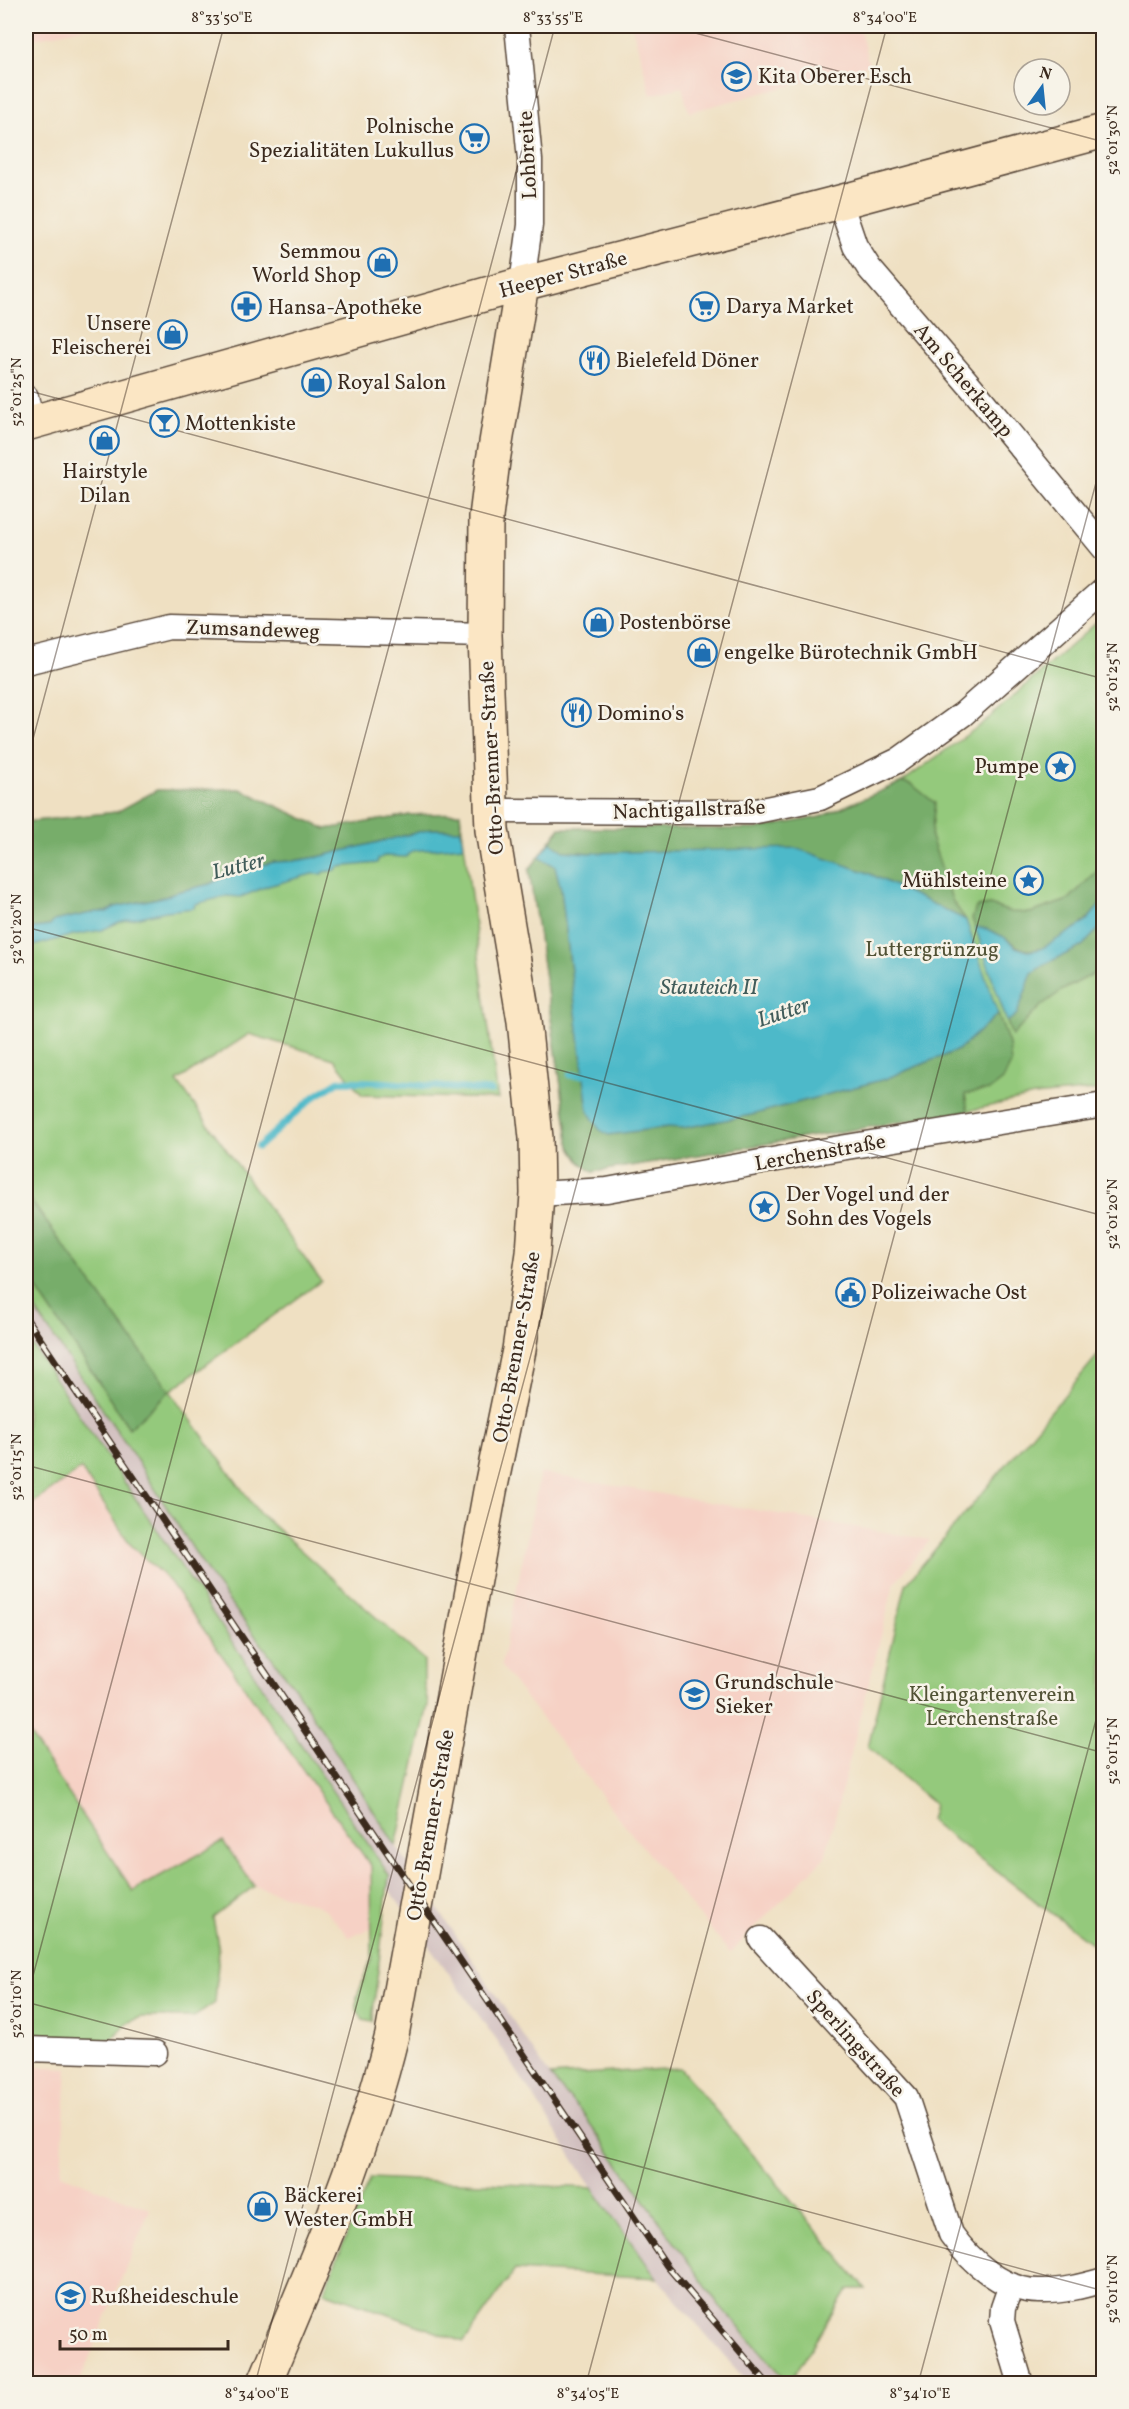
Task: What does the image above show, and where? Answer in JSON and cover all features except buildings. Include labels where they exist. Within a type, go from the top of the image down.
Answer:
[{"type":"street","name":"Lohbreite","points":[[518,26],[530,160],[530,225],[522,284]]},
{"type":"street","name":"Heeper Straße","points":[[28,415],[1104,131]]},
{"type":"street","name":"Am Scherkamp","points":[[840,202],[855,246],[869,268],[1104,548]]},
{"type":"street","name":"Otto-Brenner-Straße","points":[[264,2384],[354,2160],[373,2108],[392,2035],[490,1491],[527,1303],[537,1194],[536,1138],[524,1021],[496,862],[490,812],[485,635],[487,507],[522,284]]},
{"type":"street","name":"Nachtigallstraße","points":[[490,812],[751,812],[820,798],[899,760],[963,714],[1104,589]]},
{"type":"street","name":"Zumsandeweg","points":[[26,662],[169,627],[485,635]]},
{"type":"street","name":"Lerchenstraße","points":[[537,1194],[607,1190],[822,1151],[1104,1105]]},
{"type":"street","name":"Sperlingstraße","points":[[761,1939],[906,2097],[951,2234],[962,2249],[979,2264],[1011,2285],[1037,2292],[1059,2290],[1104,2280]]},
{"type":"street","points":[[26,2049],[154,2053]]},
{"type":"street","points":[[1011,2285],[1003,2308],[1002,2321],[1021,2384]]},
{"type":"shaded area","points":[[26,26],[89,26],[26,41]]},
{"type":"shaded area","name":"Kita Oberer Esch","points":[[632,26],[859,26],[869,65],[689,112],[682,87],[651,95]]},
{"type":"shaded area","points":[[26,1273],[129,1428],[396,1846],[550,2076],[583,2114],[719,2305],[787,2383],[748,2383],[657,2278],[592,2188],[502,2048],[170,1582],[130,1544],[26,1387]]},
{"type":"shaded area","points":[[81,1469],[130,1544],[170,1582],[371,1866],[373,1928],[349,1937],[326,1910],[314,1904],[254,1886],[223,1841],[133,1891],[26,1729],[26,1508]]},
{"type":"shaded area","name":"Grundschule Sieker","points":[[540,1473],[930,1540],[894,1584],[825,1857],[730,1953],[613,1811],[501,1666]]},
{"type":"shaded area","name":"Rußheideschule","points":[[26,2066],[67,2068],[61,2174],[150,2209],[79,2383],[26,2383]]},
{"type":"green space","name":"Luttergrünzug","points":[[1103,617],[1103,1089],[1034,1096],[968,1111],[593,1172],[580,1162],[570,1146],[529,870],[560,828],[756,829],[820,817],[902,782],[983,723]]},
{"type":"green space","points":[[902,782],[911,784],[935,803],[931,837],[953,902],[966,920],[866,872],[564,851],[551,842],[560,828],[756,829],[820,817]]},
{"type":"green space","points":[[240,789],[326,829],[410,815],[460,813],[498,1099],[362,1095],[334,1059],[249,1034],[177,1081],[321,1281],[170,1391],[259,1513],[424,1660],[424,1684],[428,1705],[396,1846],[295,1688],[212,1579],[136,1459],[26,1296],[26,822],[117,812],[157,790]]},
{"type":"green space","points":[[240,789],[326,829],[410,815],[460,813],[461,830],[431,829],[318,857],[274,862],[235,871],[210,884],[168,896],[115,907],[107,912],[96,912],[54,921],[50,926],[26,929],[26,822],[117,812],[157,790]]},
{"type":"green space","points":[[539,857],[555,866],[561,889],[588,1111],[608,1135],[668,1127],[683,1128],[751,1115],[885,1079],[958,1050],[998,1014],[1009,1044],[1011,1064],[1003,1080],[990,1090],[965,1094],[968,1111],[593,1172],[580,1162],[570,1146],[529,870]]},
{"type":"green space","points":[[1103,865],[1105,889],[1102,902],[1080,925],[1049,945],[1026,950],[994,932],[975,927],[972,919],[976,907],[990,905],[1011,912],[1030,913],[1068,900]]},
{"type":"green space","points":[[1103,925],[1103,966],[1099,971],[1063,990],[1042,1005],[1012,1036],[1007,1022],[1017,1014],[1032,973],[1047,963],[1081,947]]},
{"type":"green space","points":[[26,1194],[170,1391],[129,1428],[26,1273]]},
{"type":"green space","points":[[26,1336],[389,1875],[372,2022],[363,2020],[357,2010],[357,1997],[372,1957],[371,1866],[170,1582],[130,1544],[81,1469],[26,1508]]},
{"type":"green space","name":"Kleingartenverein Lerchenstraße","points":[[1103,1349],[1103,1952],[930,1821],[934,1804],[868,1747],[906,1584]]},
{"type":"green space","points":[[26,1729],[133,1891],[223,1841],[254,1886],[213,1918],[219,1950],[215,2003],[194,2017],[141,2017],[128,2023],[111,2039],[101,2041],[26,2039]]},
{"type":"green space","points":[[680,2068],[866,2289],[848,2289],[789,2383],[719,2305],[583,2114],[550,2076]]},
{"type":"green space","points":[[370,2178],[592,2188],[657,2278],[515,2270],[464,2342],[324,2291]]},
{"type":"water","points":[[431,829],[461,830],[463,846],[412,851],[406,857],[384,856],[378,859],[377,863],[338,867],[336,870],[323,874],[312,874],[268,886],[241,897],[227,896],[195,904],[194,908],[166,911],[119,922],[102,930],[73,935],[26,948],[26,929],[50,926],[54,921],[96,912],[107,912],[115,907],[168,896],[210,884],[235,871],[275,862],[318,857]]},
{"type":"water","name":"Stauteich II","points":[[551,842],[564,851],[588,853],[795,848],[866,872],[966,920],[998,1014],[958,1050],[885,1079],[751,1115],[683,1128],[668,1127],[608,1135],[599,1129],[588,1111],[561,889],[555,866],[539,857]]},
{"type":"water","points":[[1103,901],[1103,925],[1081,947],[1047,963],[1032,973],[1017,1014],[1007,1022],[975,927],[987,929],[1004,937],[1016,947],[1028,951],[1041,949],[1086,922]]},
{"type":"waterway","points":[[570,1075],[583,1075],[591,1072]]},
{"type":"waterway","points":[[258,1147],[314,1097],[339,1081],[491,1091]]},
{"type":"railway","points":[[26,1318],[667,2266],[768,2384]]},
{"type":"place","name":"Kita Oberer Esch","points":[[737,76]]},
{"type":"place","name":"Polnische Spezialitäten Lukullus","points":[[475,138]]},
{"type":"place","name":"Semmou World Shop","points":[[382,263]]},
{"type":"place","name":"Darya Market","points":[[705,306]]},
{"type":"place","name":"Hansa-Apotheke","points":[[247,307]]},
{"type":"place","name":"Unsere Fleischerei","points":[[172,335]]},
{"type":"place","name":"Bielefeld Döner","points":[[595,360]]},
{"type":"place","name":"Royal Salon","points":[[316,382]]},
{"type":"place","name":"Mottenkiste","points":[[164,423]]},
{"type":"place","name":"Hairstyle Dilan","points":[[105,440]]},
{"type":"place","name":"Postenbörse","points":[[598,622]]},
{"type":"place","name":"engelke Bürotechnik GmbH","points":[[703,652]]},
{"type":"place","name":"Domino's","points":[[576,713]]},
{"type":"place","name":"Pumpe","points":[[1060,766]]},
{"type":"place","name":"Mühlsteine","points":[[1028,880]]},
{"type":"place","name":"Der Vogel und der Sohn des Vogels","points":[[765,1206]]},
{"type":"place","name":"Polizeiwache Ost","points":[[850,1292]]},
{"type":"place","name":"Grundschule Sieker","points":[[694,1694]]},
{"type":"place","name":"Bäckerei Wester GmbH","points":[[263,2207]]},
{"type":"place","name":"Rußheideschule","points":[[70,2296]]},
{"type":"water label","name":"Lutter","points":[[238,865]]},
{"type":"water label","name":"Lutter","points":[[783,1011]]}]
